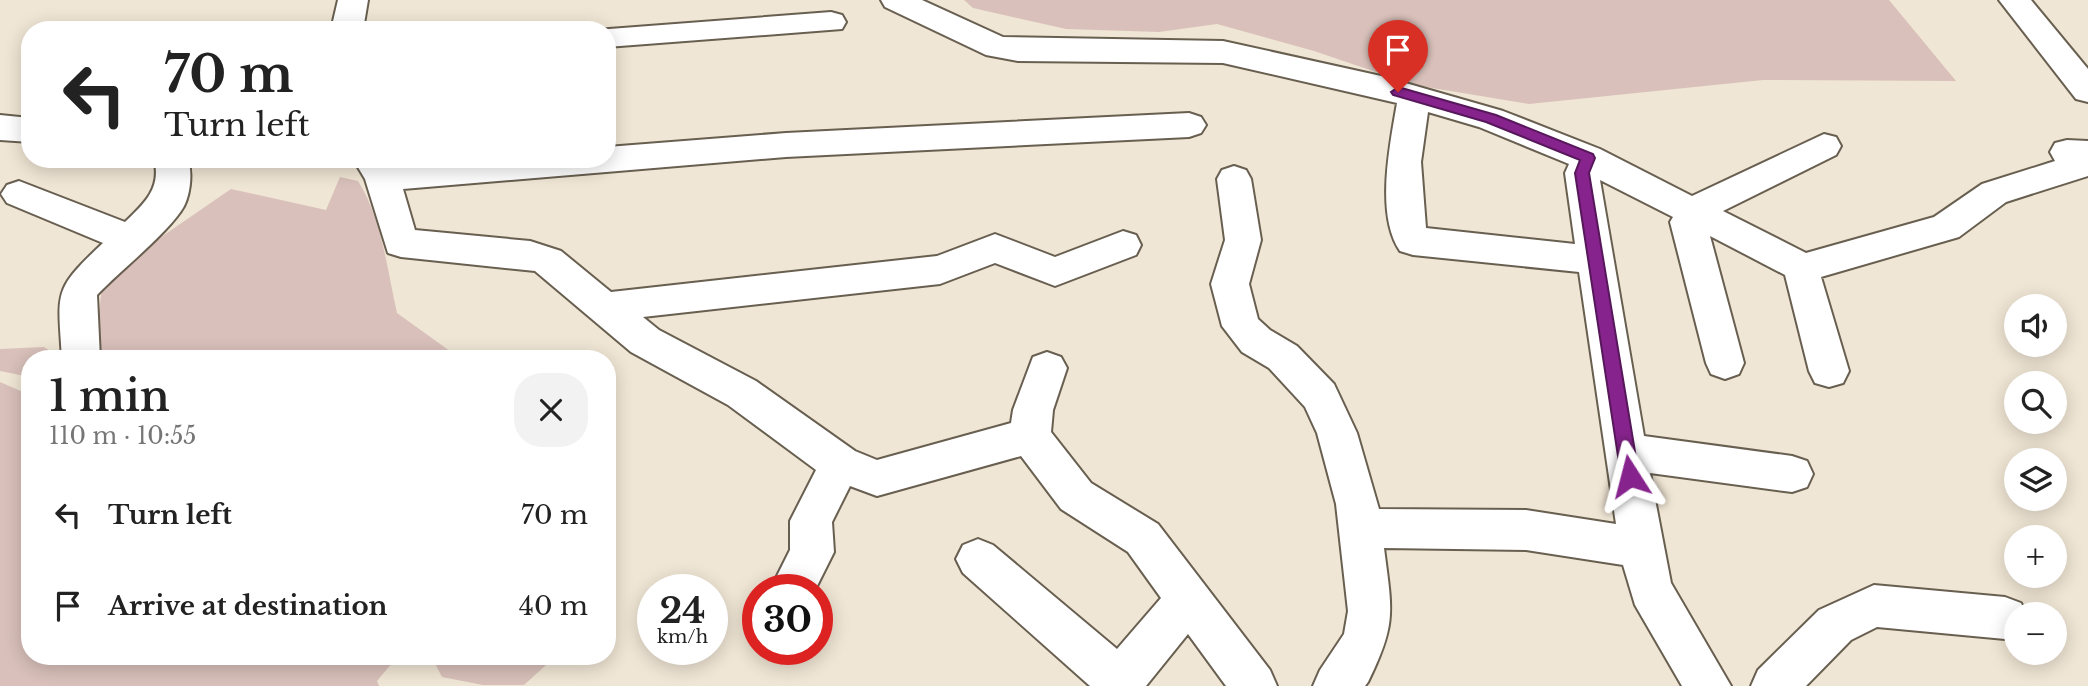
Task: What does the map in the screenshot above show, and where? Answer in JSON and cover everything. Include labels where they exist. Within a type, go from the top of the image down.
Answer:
[{"type":"street","points":[[349,21],[353,0]]},
{"type":"street","points":[[896,0],[997,47],[1018,50],[1223,52],[1414,97],[1491,119],[1588,158],[1803,268],[1946,227],[1994,193],[2076,167],[2067,152],[2088,153]]},
{"type":"street","points":[[2014,0],[2088,91]]},
{"type":"street","points":[[616,36],[831,22]]},
{"type":"street","points":[[1414,97],[1404,162],[1408,234],[1413,242],[1596,260]]},
{"type":"street","points":[[616,155],[1189,125]]},
{"type":"street","points":[[1725,363],[1688,222],[1693,214],[1824,146]]},
{"type":"street","points":[[1588,158],[1582,173],[1641,548],[1651,590],[1708,686]]},
{"type":"street","points":[[80,350],[77,297],[83,285],[168,203],[174,168]]},
{"type":"street","points":[[376,168],[401,243],[548,261],[645,341],[741,393],[840,464],[877,478],[1030,436]]},
{"type":"street","points":[[1234,179],[1243,240],[1230,284],[1241,326],[1256,341],[1283,357],[1320,396],[1341,445],[1357,504],[1370,611],[1366,638],[1352,666],[1336,686]]},
{"type":"street","points":[[19,194],[132,240]]},
{"type":"street","points":[[607,311],[616,305],[940,270],[995,248],[1055,272],[1123,245]]},
{"type":"street","points":[[1803,268],[1803,279],[1829,371]]},
{"type":"street","points":[[1047,368],[1033,410],[1030,436],[1076,496],[1143,538],[1190,597],[1254,686]]},
{"type":"street","points":[[1626,452],[1792,474]]},
{"type":"street","points":[[800,574],[812,552],[811,521],[840,464]]},
{"type":"street","points":[[1358,528],[1526,530],[1641,548]]},
{"type":"street","points":[[978,559],[1118,684],[1190,597]]},
{"type":"street","points":[[1774,686],[1835,625],[1874,606],[2004,618]]},
{"type":"shaded area","points":[[964,0],[1889,0],[1956,81],[1763,80],[1529,104],[1414,85],[1314,51],[1217,24],[1159,32],[1066,29],[973,8]]},
{"type":"shaded area","points":[[340,177],[358,181],[373,211],[397,313],[448,350],[95,350],[103,277],[231,189],[326,210]]},
{"type":"shaded area","points":[[44,347],[48,350],[21,350],[21,375],[0,371],[0,349]]},
{"type":"shaded area","points":[[0,382],[21,391],[21,665],[390,665],[377,681],[379,686],[0,686]]},
{"type":"shaded area","points":[[436,665],[546,665],[524,685],[483,685],[442,677]]},
{"type":"route","points":[[1398,92],[1491,119],[1588,158],[1582,173],[1630,476]]}]
